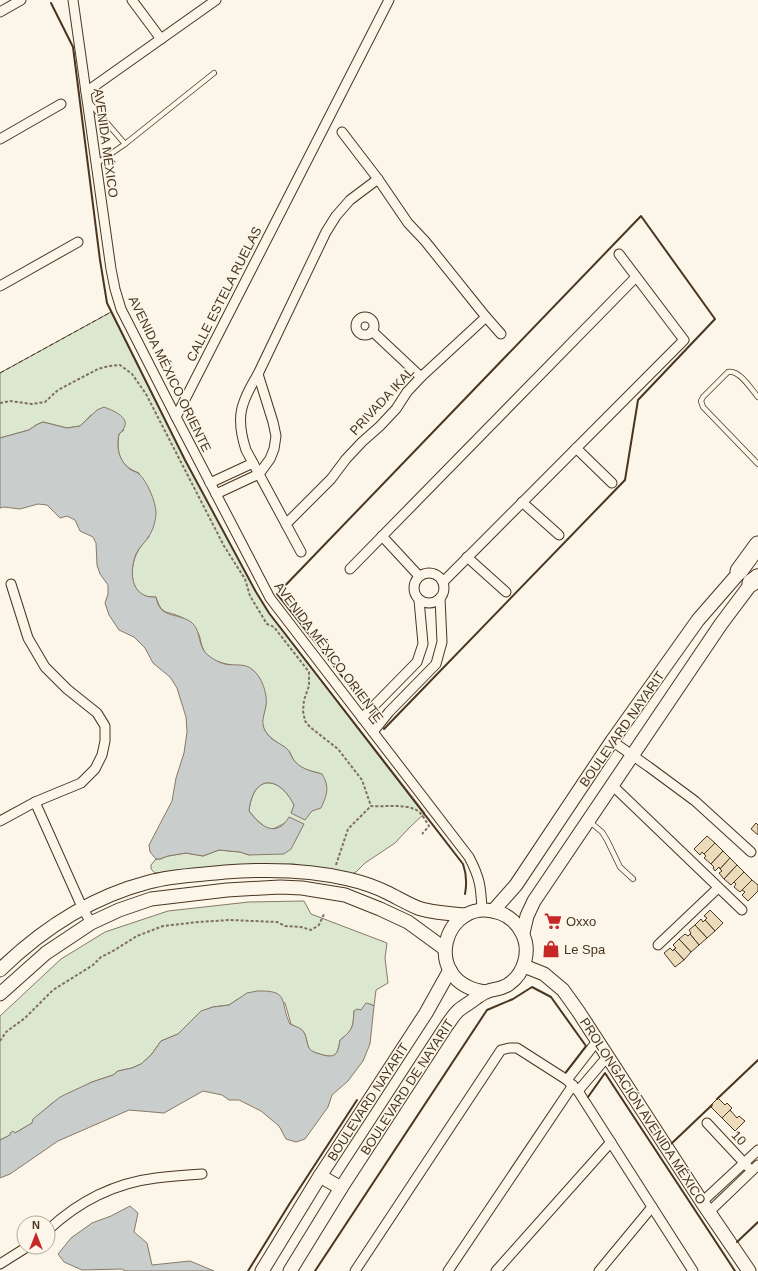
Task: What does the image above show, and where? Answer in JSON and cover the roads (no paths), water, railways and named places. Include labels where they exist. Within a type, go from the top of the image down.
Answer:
[{"type":"highway","points":[[752,577],[758,544]]},
{"type":"street","points":[[0,12],[20,0]]},
{"type":"street","name":"AVENIDA MÉXICO","points":[[73,0],[115,289]]},
{"type":"street","points":[[132,0],[161,39]]},
{"type":"street","points":[[86,96],[215,0]]},
{"type":"street","name":"CALLE ESTELA RUELAS","points":[[176,417],[389,0]]},
{"type":"street","points":[[0,139],[61,104]]},
{"type":"street","points":[[342,132],[378,179],[408,224],[425,241],[501,334]]},
{"type":"street","points":[[301,552],[246,450],[241,435],[241,410],[246,394],[258,374],[326,232],[336,216],[350,200],[378,179]]},
{"type":"street","points":[[0,286],[78,242]]},
{"type":"street","points":[[443,582],[684,340],[619,254]]},
{"type":"street","points":[[350,569],[636,277]]},
{"type":"street","name":"AVENIDA MÉXICO ORIENTE","points":[[115,289],[121,309],[270,598],[469,857],[478,873],[487,910]]},
{"type":"street","name":"PRIVADA IKAL","points":[[286,524],[331,478],[362,442],[396,409],[407,392],[421,377],[486,317]]},
{"type":"street","points":[[372,332],[421,377]]},
{"type":"street","points":[[216,494],[259,474],[270,459],[274,449],[276,436],[258,374]]},
{"type":"street","points":[[576,448],[612,483]]},
{"type":"street","points":[[210,483],[253,463]]},
{"type":"street","points":[[522,502],[559,535]]},
{"type":"street","points":[[382,536],[419,576]]},
{"type":"street","name":"BOULEVARD NAYARIT","points":[[523,933],[527,916],[534,901],[752,577],[758,554]]},
{"type":"street","points":[[467,557],[506,592]]},
{"type":"street","points":[[362,718],[417,662],[423,644],[419,600],[414,592],[414,583],[419,576],[428,573],[436,575],[443,582],[444,590],[440,598],[433,603],[426,603],[419,600]]},
{"type":"street","name":"BOULEVARD NAYARIT","points":[[487,910],[516,885],[612,742],[698,620],[752,577]]},
{"type":"street","points":[[0,821],[35,802],[81,783],[95,769],[102,754],[105,741],[105,726],[97,713],[67,689],[45,667],[28,638],[11,584]]},
{"type":"street","points":[[373,732],[389,712],[436,664],[442,642],[440,598]]},
{"type":"street","points":[[612,742],[695,801],[751,852]]},
{"type":"street","points":[[612,785],[742,910]]},
{"type":"street","points":[[35,802],[82,907],[91,923]]},
{"type":"street","points":[[0,970],[20,950],[48,929],[82,907],[128,888],[151,881],[185,876],[256,870],[294,870],[322,873],[349,879],[386,892],[417,907],[440,913],[466,915],[487,910],[505,915],[515,922],[523,933],[527,949],[524,966]]},
{"type":"street","points":[[345,895],[349,879]]},
{"type":"street","points":[[0,994],[46,953],[91,923],[119,910],[151,899],[183,894],[280,887],[302,888],[345,895],[408,922],[445,949]]},
{"type":"street","points":[[658,945],[718,888]]},
{"type":"street","points":[[466,915],[451,929],[447,938],[445,949],[446,960],[456,979],[465,986],[486,992]]},
{"type":"street","name":"BOULEVARD DE NAYARIT","points":[[290,1271],[341,1188],[447,1024],[459,1010],[486,992],[498,990],[509,984],[518,977],[524,966]]},
{"type":"street","name":"PROLONGACIÓN AVENIDA MÉXICO","points":[[524,966],[544,974],[563,990],[705,1207],[749,1271]]},
{"type":"street","name":"BOULEVARD NAYARIT","points":[[262,1271],[320,1176],[426,1013],[450,970]]},
{"type":"street","points":[[448,1271],[573,1085],[597,1041]]},
{"type":"street","points":[[355,1271],[501,1050],[509,1048],[517,1048],[573,1085],[694,1271]]},
{"type":"street","points":[[573,1085],[607,1057]]},
{"type":"street","name":"10","points":[[707,1123],[744,1163],[755,1168]]},
{"type":"street","points":[[496,1271],[611,1142]]},
{"type":"street","points":[[705,1207],[744,1163],[758,1150]]},
{"type":"street","points":[[705,1207],[755,1168]]},
{"type":"street","points":[[56,1223],[80,1204],[104,1192],[133,1182],[156,1178],[202,1174]]},
{"type":"street","points":[[320,1176],[341,1188]]},
{"type":"street","points":[[599,1271],[652,1207]]},
{"type":"street","points":[[0,1264],[16,1254]]},
{"type":"lane","points":[[96,164],[125,144],[214,73]]},
{"type":"lane","points":[[86,96],[125,144]]},
{"type":"lane","points":[[758,397],[736,372],[731,371],[728,372],[703,397],[701,401],[703,407],[758,464]]},
{"type":"lane","points":[[588,821],[602,832],[620,867],[633,879]]},
{"type":"place","name":"Oxxo","points":[[553,921]]},
{"type":"place","name":"Le Spa","points":[[551,949]]}]
